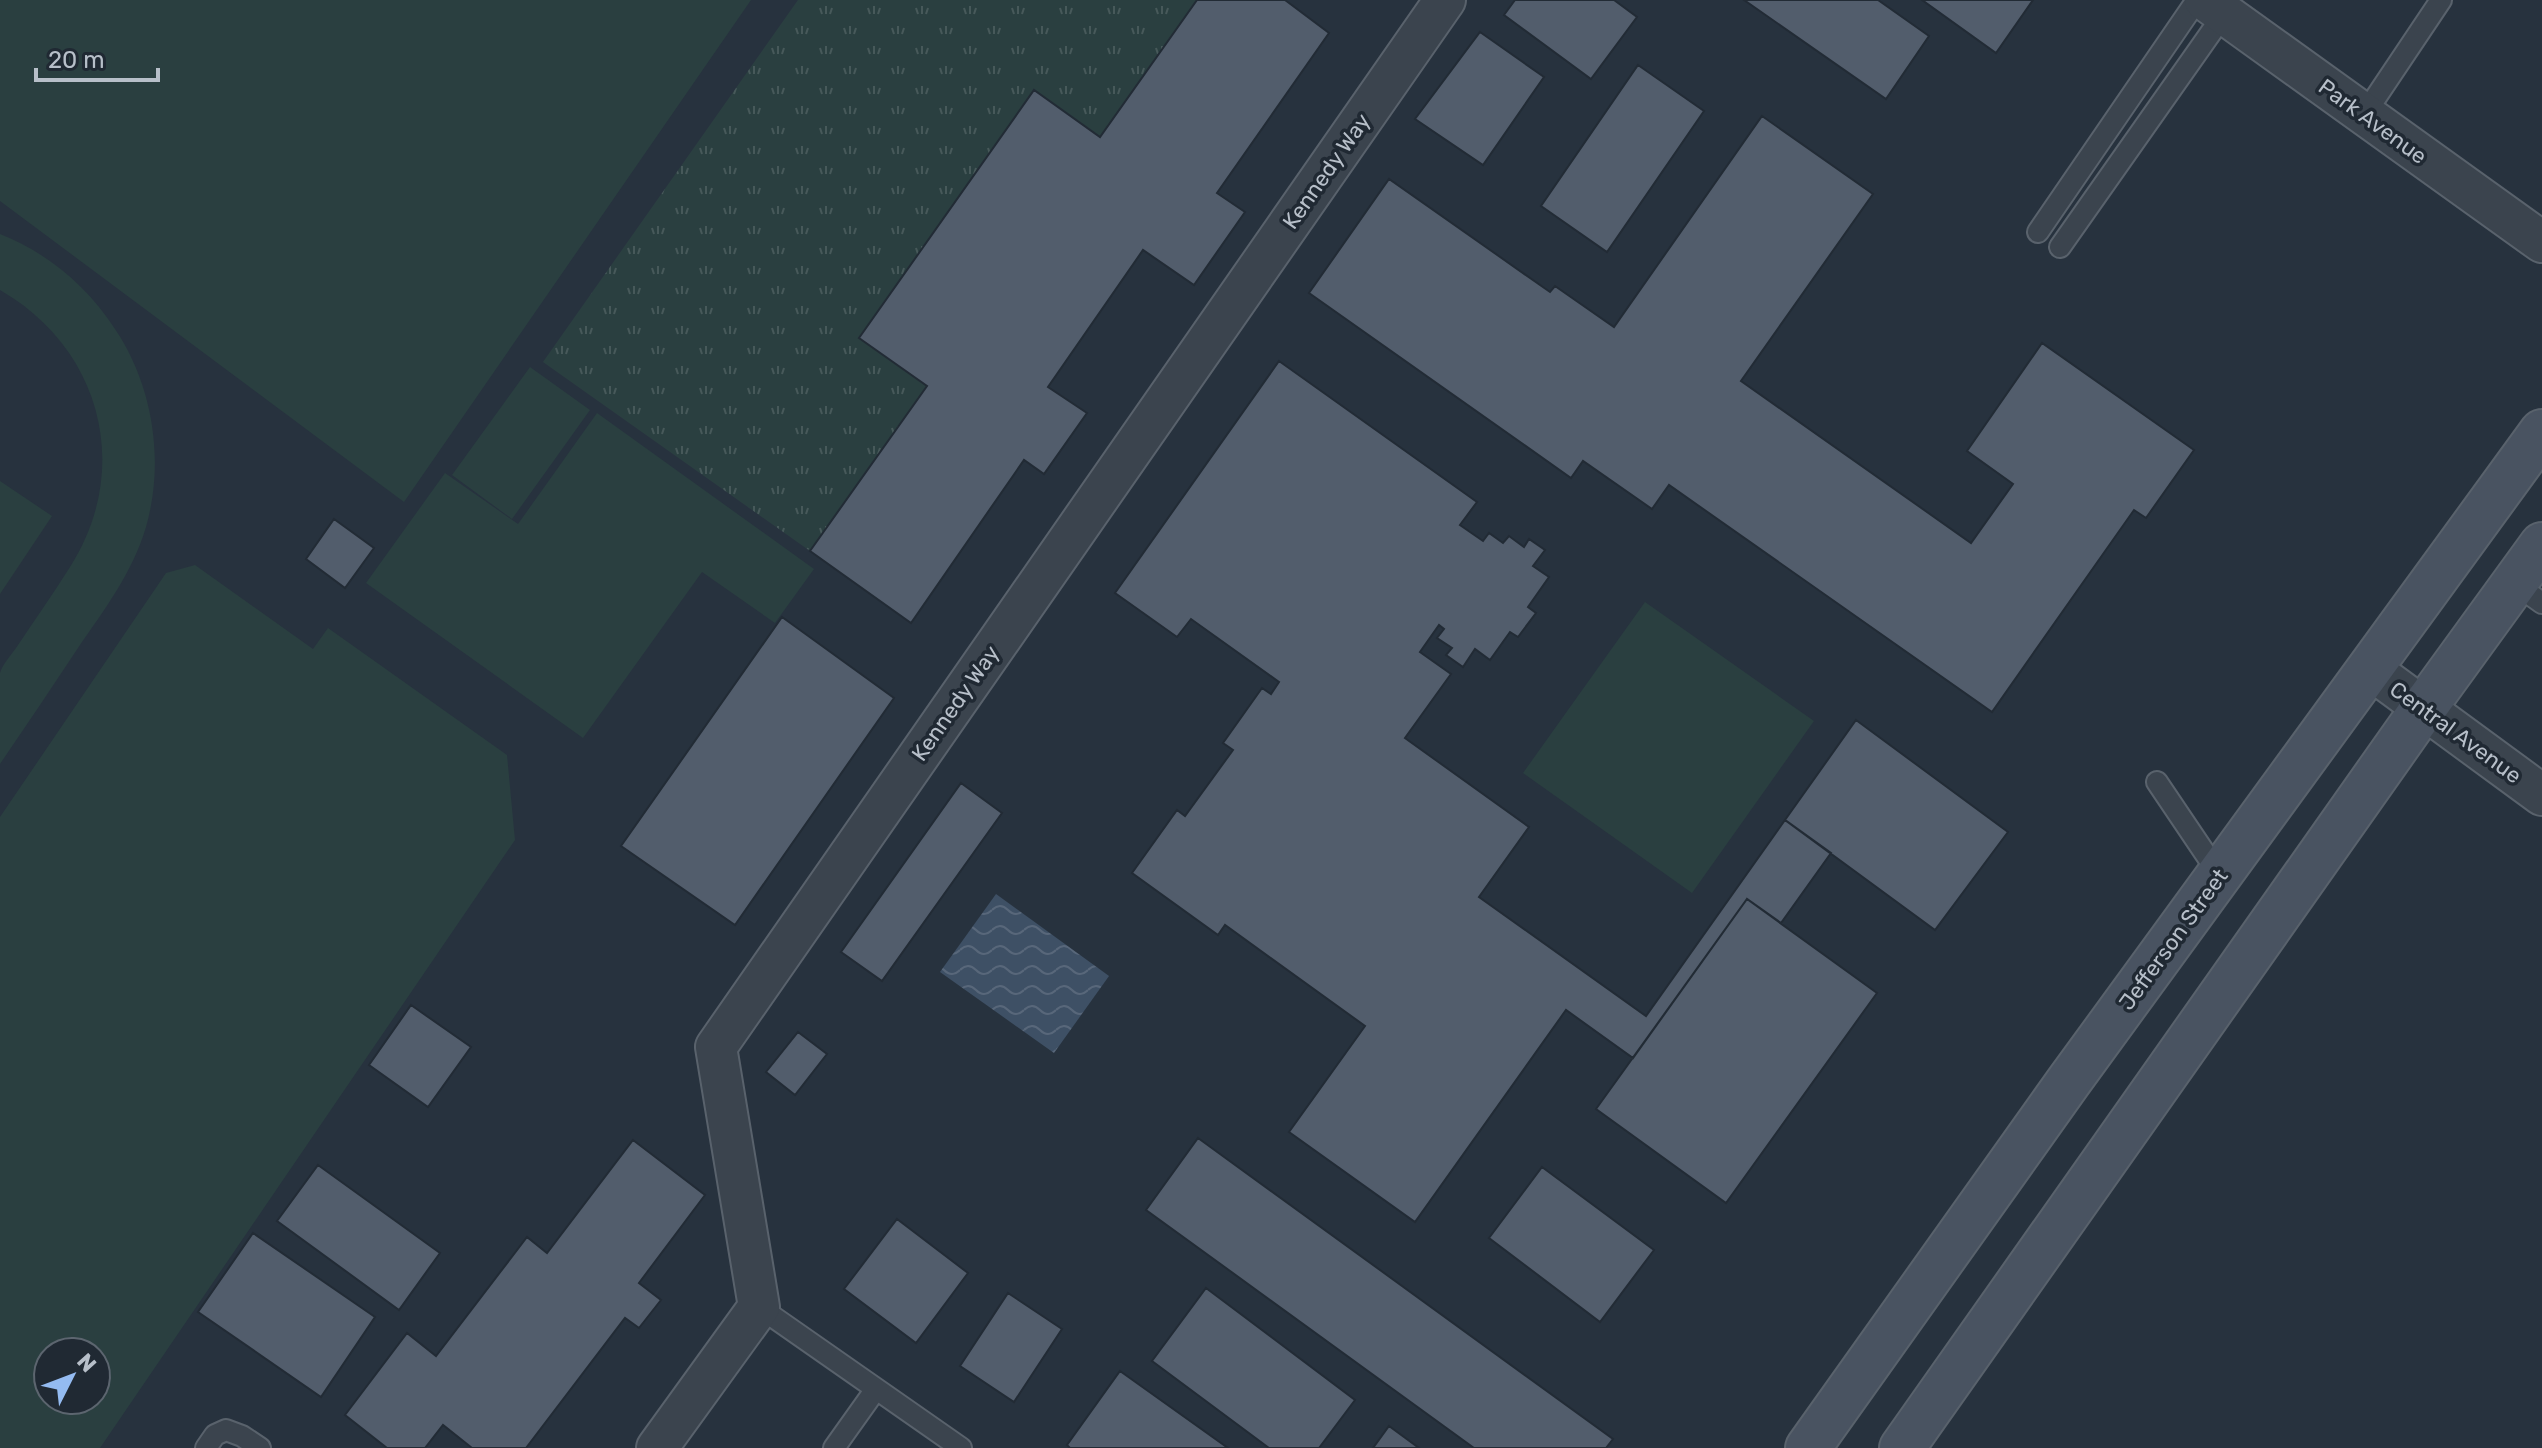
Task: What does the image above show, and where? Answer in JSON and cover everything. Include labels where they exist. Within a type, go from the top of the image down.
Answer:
[{"type":"main road","name":"Jefferson Street","points":[[1808,1448],[2219,874],[2542,432]]},
{"type":"main road","points":[[1902,1448],[2423,709],[2528,593],[2542,545]]},
{"type":"street","name":"Kennedy Way","points":[[759,1307],[716,1047],[1445,0]]},
{"type":"street","name":"Park Avenue","points":[[2209,5],[2542,242]]},
{"type":"street","name":"Central Avenue","points":[[2369,668],[2542,795]]},
{"type":"street","points":[[657,1448],[759,1307]]},
{"type":"lane","points":[[2364,115],[2441,0]]},
{"type":"lane","points":[[2038,232],[2209,5]]},
{"type":"lane","points":[[2060,247],[2209,5]]},
{"type":"lane","points":[[2157,782],[2219,874]]},
{"type":"lane","points":[[759,1307],[961,1448]]},
{"type":"lane","points":[[834,1448],[876,1389]]},
{"type":"lane","points":[[206,1448],[215,1435],[226,1430],[260,1448]]},
{"type":"green space","points":[[0,0],[751,0],[404,502],[0,201]]},
{"type":"green space","points":[[798,0],[1197,0],[1100,137],[1034,91],[927,386],[810,551],[543,362]]},
{"type":"green space","points":[[0,234],[34,251],[65,272],[92,299],[115,329],[139,374],[147,399],[155,450],[155,476],[146,527],[126,575],[0,764],[0,673],[70,567],[89,529],[100,490],[102,451],[96,413],[83,377],[62,344],[35,314],[0,290]]},
{"type":"green space","points":[[530,367],[590,410],[512,519],[452,475]]},
{"type":"green space","points":[[597,413],[814,569],[775,623],[702,572],[583,738],[366,583],[445,473],[518,524]]},
{"type":"green space","points":[[0,481],[52,516],[0,594]]},
{"type":"green space","points":[[195,565],[313,649],[328,628],[507,755],[515,840],[100,1448],[0,1448],[0,817],[166,573]]},
{"type":"green space","points":[[1645,602],[1814,721],[1692,893],[1523,773]]},
{"type":"water","points":[[996,894],[1109,976],[1054,1053],[940,972]]},
{"type":"building","points":[[1197,0],[1285,0],[1329,33],[1217,193],[1245,212],[1194,285],[1143,250],[1048,387],[1087,413],[1044,474],[1024,460],[911,623],[810,551],[927,386],[859,338],[1034,90],[1100,137]]},
{"type":"building","points":[[1515,0],[1614,0],[1637,17],[1591,79],[1504,15]]},
{"type":"building","points":[[1744,0],[1878,0],[1929,36],[1886,99]]},
{"type":"building","points":[[1922,0],[2033,0],[1996,53]]},
{"type":"building","points":[[1480,32],[1544,77],[1483,165],[1415,119]]},
{"type":"building","points":[[1638,65],[1704,111],[1607,252],[1541,206]]},
{"type":"building","points":[[1762,116],[1873,194],[1741,381],[1971,543],[2013,484],[1967,451],[2042,343],[2194,450],[2146,518],[2134,510],[1992,712],[1669,485],[1652,509],[1583,461],[1571,478],[1309,293],[1389,179],[1550,292],[1555,286],[1614,327]]},
{"type":"building","points":[[1279,361],[1477,502],[1460,525],[1483,541],[1489,533],[1503,543],[1509,536],[1524,547],[1529,539],[1545,550],[1533,566],[1549,577],[1528,607],[1536,613],[1518,637],[1510,632],[1490,660],[1475,649],[1463,667],[1446,655],[1452,648],[1437,638],[1444,629],[1439,625],[1420,652],[1451,674],[1405,738],[1529,827],[1479,897],[1646,1016],[1785,820],[1831,853],[1781,923],[1747,899],[1633,1058],[1566,1010],[1415,1222],[1289,1132],[1365,1026],[1225,925],[1218,935],[1132,873],[1177,810],[1185,816],[1233,750],[1223,743],[1262,688],[1271,694],[1279,682],[1191,619],[1177,637],[1115,593]]},
{"type":"building","points":[[334,519],[374,548],[345,588],[306,559]]},
{"type":"building","points":[[782,617],[894,698],[735,925],[621,846]]},
{"type":"building","points":[[1856,720],[2008,832],[1935,930],[1785,820]]},
{"type":"building","points":[[961,783],[1002,813],[882,981],[841,952]]},
{"type":"building","points":[[1747,899],[1877,993],[1726,1203],[1596,1109]]},
{"type":"building","points":[[411,1005],[471,1047],[428,1107],[369,1065]]},
{"type":"building","points":[[798,1032],[827,1054],[795,1095],[766,1072]]},
{"type":"building","points":[[1198,1138],[1613,1439],[1606,1448],[1474,1448],[1146,1210]]},
{"type":"building","points":[[633,1140],[705,1195],[639,1283],[661,1300],[639,1328],[625,1318],[526,1448],[472,1448],[443,1425],[425,1448],[387,1448],[345,1415],[407,1333],[436,1356],[527,1237],[547,1253]]},
{"type":"building","points":[[318,1165],[440,1253],[399,1310],[277,1221]]},
{"type":"building","points":[[1542,1167],[1654,1250],[1600,1322],[1489,1238]]},
{"type":"building","points":[[897,1219],[968,1273],[916,1343],[844,1289]]},
{"type":"building","points":[[253,1233],[375,1317],[321,1397],[198,1312]]},
{"type":"building","points":[[1206,1288],[1355,1400],[1319,1448],[1269,1448],[1152,1361]]},
{"type":"building","points":[[1008,1293],[1062,1329],[1014,1402],[960,1366]]},
{"type":"building","points":[[1120,1371],[1228,1448],[1070,1448],[1067,1445]]},
{"type":"building","points":[[1389,1426],[1419,1448],[1373,1448]]}]
